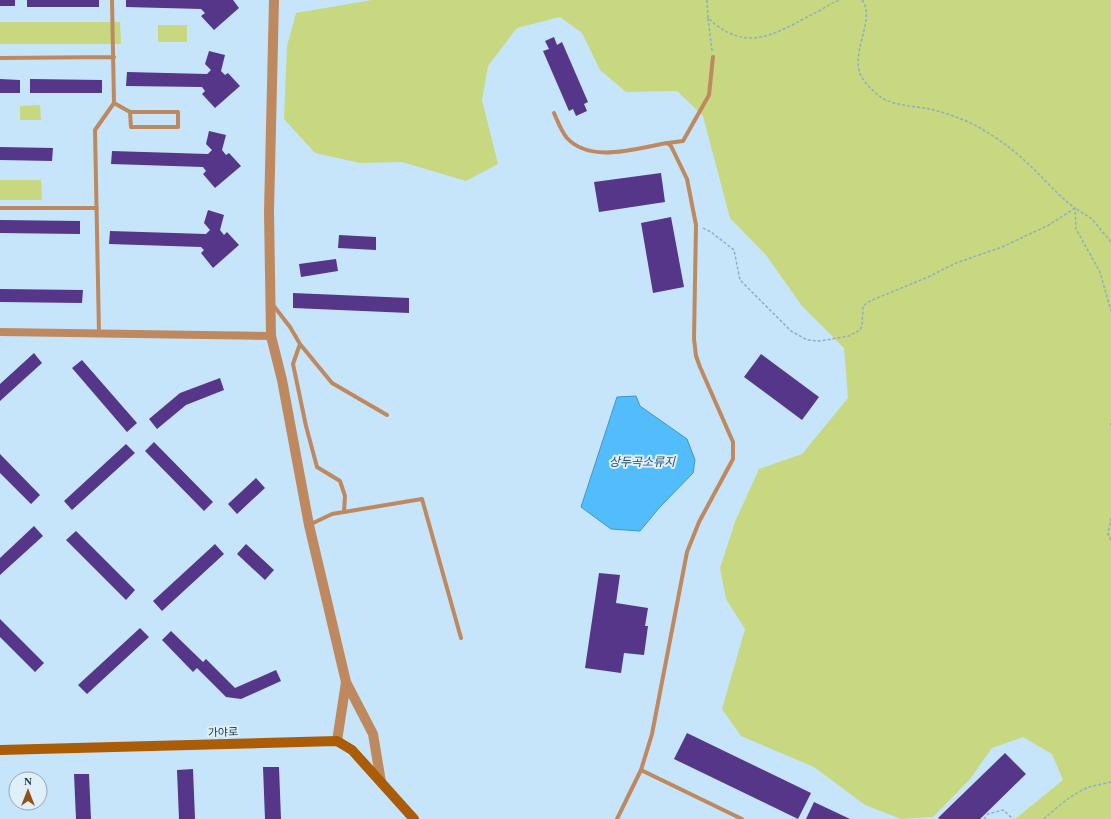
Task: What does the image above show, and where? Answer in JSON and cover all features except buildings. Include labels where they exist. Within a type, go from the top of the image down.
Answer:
[{"type":"main road","name":"가야로","points":[[0,750],[337,741]]},
{"type":"main road","points":[[337,741],[352,750],[414,819]]},
{"type":"street","points":[[274,0],[269,212],[271,336],[282,380],[309,525],[346,682],[373,734],[381,782]]},
{"type":"street","points":[[0,332],[271,336]]},
{"type":"street","points":[[337,741],[346,682]]},
{"type":"lane","points":[[99,333],[95,130],[114,103],[112,0]]},
{"type":"lane","points":[[554,113],[567,138],[576,145],[591,151],[606,152],[683,141],[710,96],[713,57]]},
{"type":"lane","points":[[0,58],[114,58]]},
{"type":"lane","points":[[114,103],[130,112],[178,112],[178,127],[131,127],[130,112]]},
{"type":"lane","points":[[617,819],[641,770],[652,734],[687,552],[699,522],[733,459],[733,442],[696,356],[694,339],[696,224],[687,179],[671,146],[667,143]]},
{"type":"lane","points":[[0,208],[96,208]]},
{"type":"lane","points":[[270,301],[290,327],[300,344],[332,383],[387,415]]},
{"type":"lane","points":[[300,344],[293,364],[306,426],[317,467],[340,481],[345,496],[344,512]]},
{"type":"lane","points":[[309,525],[332,514],[422,499],[461,638]]},
{"type":"lane","points":[[641,770],[742,819]]},
{"type":"path","points":[[706,0],[713,57]]},
{"type":"path","points":[[708,18],[722,31],[748,40],[772,34],[841,0]]},
{"type":"path","points":[[862,0],[865,4],[865,23],[858,59],[862,78],[870,89],[883,99],[930,109],[962,119],[984,131],[1024,160],[1062,199],[1092,219],[1111,242]]},
{"type":"path","points":[[696,224],[711,232],[734,250],[740,280],[791,331],[807,340],[820,341],[849,336],[860,330],[862,326],[863,306],[870,301],[928,277],[956,263],[1009,244],[1049,225],[1075,208]]},
{"type":"path","points":[[1075,208],[1076,229],[1100,272],[1111,311]]},
{"type":"path","points":[[1111,518],[1108,534],[1111,541]]},
{"type":"path","points":[[1044,819],[1057,807],[1078,792],[1090,787],[1111,782]]},
{"type":"path","points":[[984,819],[988,814],[1003,810],[1012,819]]},
{"type":"green space","points":[[372,0],[1111,0],[1111,819],[1015,819],[1063,780],[1052,754],[1023,737],[992,748],[970,779],[933,817],[901,819],[865,805],[814,767],[741,736],[722,709],[745,629],[726,599],[720,568],[735,522],[759,469],[802,454],[848,398],[844,348],[802,306],[766,255],[730,218],[703,116],[677,91],[626,92],[600,70],[582,33],[560,17],[517,28],[488,66],[482,100],[498,164],[466,181],[402,162],[360,163],[315,153],[284,119],[287,46],[296,13]]},
{"type":"green space","points":[[0,22],[120,22],[121,44],[0,44]]},
{"type":"green space","points":[[158,25],[187,25],[187,42],[158,42]]},
{"type":"green space","points":[[40,105],[41,120],[20,120],[20,106]]},
{"type":"green space","points":[[0,180],[41,180],[42,200],[0,200]]},
{"type":"water","name":"상두곡소류지","points":[[636,396],[640,406],[687,439],[695,460],[693,473],[659,508],[640,531],[611,529],[581,507],[617,397]]}]
